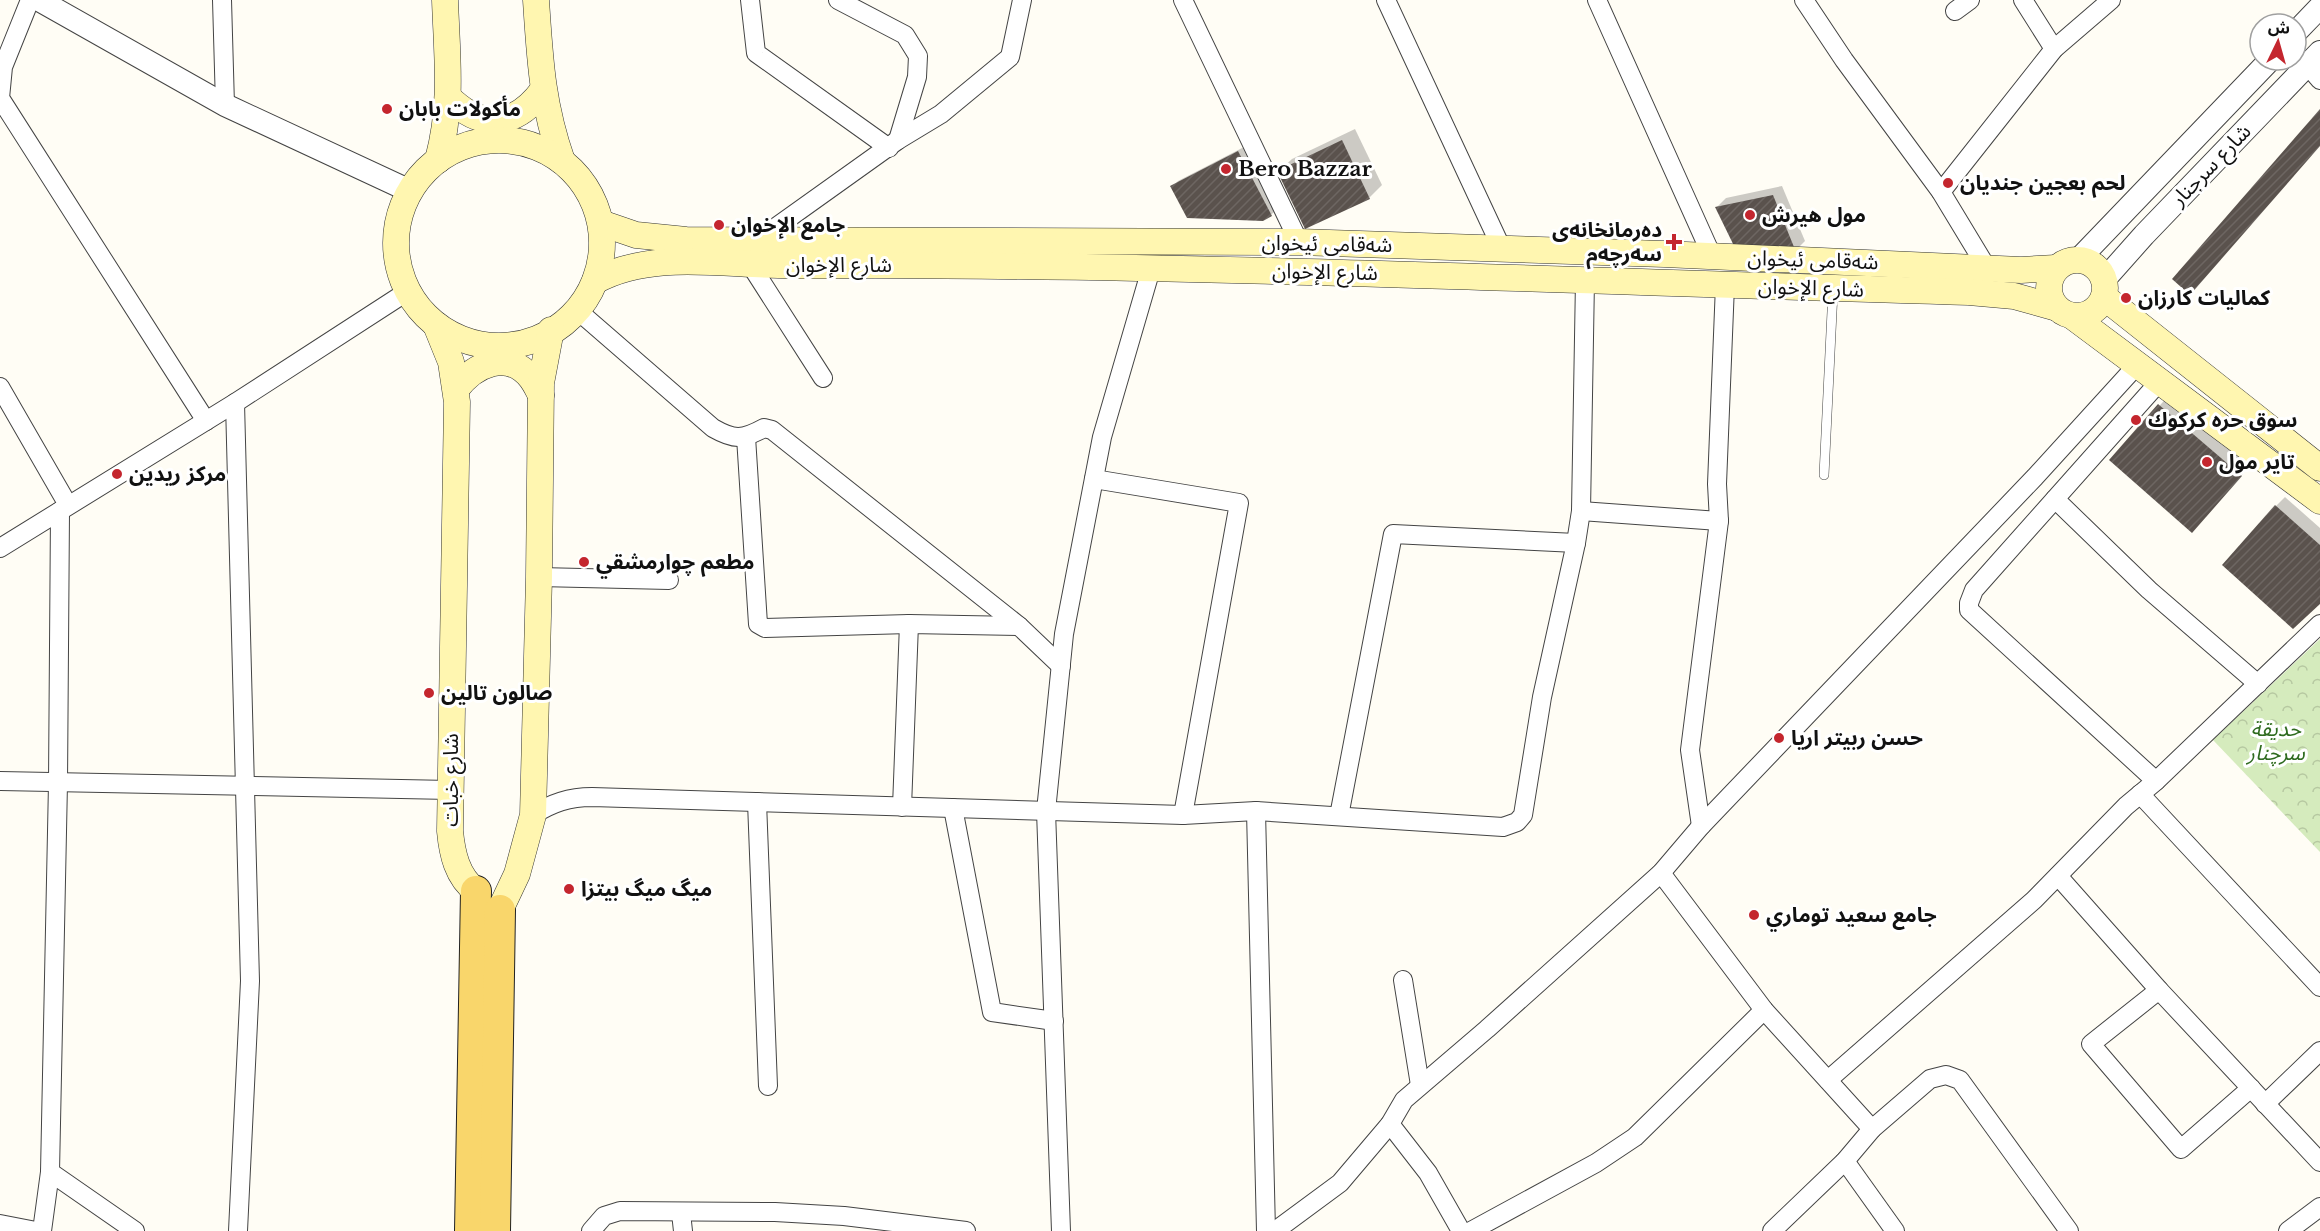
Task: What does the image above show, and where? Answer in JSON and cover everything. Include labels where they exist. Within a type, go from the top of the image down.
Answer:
[{"type":"main road","points":[[438,160],[447,122],[448,97],[444,0]]},
{"type":"main road","points":[[536,0],[543,90],[552,132],[562,161]]},
{"type":"main road","points":[[448,97],[461,110],[478,118],[497,120],[516,116],[531,105],[543,90]]},
{"type":"main road","points":[[487,140],[514,140],[540,147],[562,161],[587,189],[596,205],[601,223],[602,252],[595,281],[577,310],[551,330],[525,342],[507,345],[488,345],[452,334],[436,325],[420,309],[408,291],[400,272],[396,251],[396,230],[401,210],[410,191],[438,160],[462,147],[487,140]]},
{"type":"main road","name":"شەقامی ئیخوان","points":[[601,223],[636,235],[686,240],[753,253],[980,240],[1299,242],[1712,256],[2021,270],[2067,264]]},
{"type":"main road","points":[[636,235],[630,243],[630,249],[632,255],[642,264]]},
{"type":"main road","points":[[1428,274],[1429,246]]},
{"type":"main road","name":"شارع الإخوان","points":[[595,281],[617,270],[642,264],[753,253],[1006,265],[1428,274],[1991,294],[2025,299],[2065,312]]},
{"type":"main road","points":[[2318,461],[2104,289],[2095,266],[2067,264],[2048,284],[2052,301],[2065,312],[2320,501]]},
{"type":"main road","points":[[2065,312],[2088,314],[2100,304],[2104,289]]},
{"type":"main road","name":"شارع خبات","points":[[436,325],[451,362],[456,389],[450,831],[454,858],[464,880],[476,891],[470,1231]]},
{"type":"main road","points":[[495,1231],[500,910],[517,874],[533,815],[541,395],[544,359],[551,330]]},
{"type":"main road","points":[[456,389],[472,370],[491,362],[515,364],[531,378],[541,395]]},
{"type":"street","points":[[30,0],[3,67],[0,99],[206,421]]},
{"type":"street","points":[[39,0],[225,105],[410,191]]},
{"type":"street","points":[[222,0],[225,105]]},
{"type":"street","points":[[750,0],[756,53],[893,144]]},
{"type":"street","points":[[838,0],[906,35],[918,56],[917,76],[893,144]]},
{"type":"street","points":[[823,378],[753,253],[893,144],[941,114],[1010,57],[1022,0]]},
{"type":"street","points":[[1183,0],[1299,242]]},
{"type":"street","points":[[1386,0],[1502,249]]},
{"type":"street","points":[[1597,0],[1712,256]]},
{"type":"street","points":[[1804,0],[1844,60],[1941,192],[1987,268]]},
{"type":"street","points":[[1955,11],[1970,0]]},
{"type":"street","points":[[2023,0],[2054,49]]},
{"type":"street","points":[[1941,192],[2054,49],[2111,0]]},
{"type":"street","points":[[2308,20],[2320,7]]},
{"type":"street","name":"شارع سرجنار","points":[[2104,289],[2144,235],[2316,66]]},
{"type":"street","name":"شارع سرجنار","points":[[2067,264],[2121,217],[2259,72]]},
{"type":"street","points":[[2121,217],[2144,235]]},
{"type":"street","points":[[1061,1231],[1046,811],[1064,634],[1102,437],[1151,269]]},
{"type":"street","points":[[533,815],[560,800],[576,797],[1183,815],[1256,811],[1503,827],[1517,822],[1523,815],[1542,697],[1581,511],[1585,280]]},
{"type":"street","points":[[1701,826],[1690,750],[1719,520],[1718,484],[1725,285]]},
{"type":"street","points":[[0,548],[235,403],[408,291]]},
{"type":"street","points":[[577,310],[713,428],[729,437],[746,437],[764,428],[772,430],[1019,626],[1061,666]]},
{"type":"street","points":[[1275,1231],[1340,1183],[1390,1124],[1404,1100],[1419,1085],[1487,1029],[1660,873],[1701,826],[2035,477],[2138,364]]},
{"type":"street","points":[[2156,781],[1969,610],[1969,603],[1974,590],[2160,381]]},
{"type":"street","points":[[0,387],[64,508],[50,1172],[42,1231]]},
{"type":"street","points":[[235,403],[250,981],[238,1231]]},
{"type":"street","points":[[746,437],[758,624],[765,628],[909,624],[1019,626]]},
{"type":"street","points":[[1094,480],[1239,503],[1183,815]]},
{"type":"street","points":[[2055,500],[2148,590],[2258,684]]},
{"type":"street","points":[[1581,511],[1719,520]]},
{"type":"street","points":[[1339,816],[1393,534],[1576,543]]},
{"type":"street","points":[[539,577],[669,580]]},
{"type":"street","points":[[902,807],[909,624]]},
{"type":"street","points":[[1827,1080],[2026,907],[2140,794],[2320,624]]},
{"type":"street","points":[[0,781],[450,790]]},
{"type":"street","points":[[2140,794],[2320,987]]},
{"type":"street","points":[[757,802],[768,1086]]},
{"type":"street","points":[[953,808],[992,1012],[1054,1021]]},
{"type":"street","points":[[1256,811],[1266,1231]]},
{"type":"street","points":[[1660,873],[1764,1010],[1872,1129]]},
{"type":"street","points":[[2058,876],[2159,990],[2320,1162]]},
{"type":"street","points":[[1403,980],[1419,1085]]},
{"type":"street","points":[[2159,990],[2091,1044],[2181,1149],[2251,1088]]},
{"type":"street","points":[[1471,1231],[1596,1163],[1635,1137],[1764,1010]]},
{"type":"street","points":[[2265,1104],[2320,1051]]},
{"type":"street","points":[[1772,1231],[1845,1161],[1872,1129],[1930,1078],[1946,1075],[1960,1080],[2069,1231]]},
{"type":"street","points":[[1390,1124],[1428,1173],[1461,1231]]},
{"type":"street","points":[[1845,1161],[1895,1231]]},
{"type":"street","points":[[50,1172],[135,1231]]},
{"type":"street","points":[[2288,1231],[2320,1207]]},
{"type":"street","points":[[591,1231],[604,1216],[611,1212],[775,1212],[823,1223],[966,1231]]},
{"type":"street","points":[[681,1212],[683,1231]]},
{"type":"street","points":[[0,1224],[36,1231]]},
{"type":"lane","points":[[1824,475],[1833,288]]},
{"type":"green space","name":"حديقة سرچنار","points":[[2320,639],[2320,852],[2213,740]]},
{"type":"building","points":[[2320,109],[2320,146],[2190,295],[2172,279]]},
{"type":"building","points":[[1342,140],[1370,199],[1305,229],[1277,171]]},
{"type":"building","name":"Bero Bazzar","points":[[1238,151],[1272,216],[1263,221],[1187,218],[1170,186]]},
{"type":"building","name":"مول هيرش","points":[[1773,195],[1796,252],[1736,250],[1715,207]]},
{"type":"building","points":[[2158,404],[2242,476],[2192,533],[2109,460]]},
{"type":"building","points":[[2275,505],[2320,545],[2320,604],[2293,629],[2222,565]]},
{"type":"place","name":"مأكولات بابان","points":[[387,109]]},
{"type":"place","name":"Bero Bazzar","points":[[1226,169]]},
{"type":"place","name":"لحم بعجين جنديان","points":[[1948,183]]},
{"type":"place","name":"مول هيرش","points":[[1750,215]]},
{"type":"place","name":"جامع الإخوان","points":[[719,225]]},
{"type":"place","name":"دەرمانخانەی سەرچەم","points":[[1674,242]]},
{"type":"place","name":"كمالیات كارزان","points":[[2126,298]]},
{"type":"place","name":"سوق حره كركوك","points":[[2136,420]]},
{"type":"place","name":"تاير مول","points":[[2207,462]]},
{"type":"place","name":"مركز ريدين","points":[[117,474]]},
{"type":"place","name":"مطعم چوارمشقي","points":[[584,562]]},
{"type":"place","name":"صالون تالين","points":[[429,693]]},
{"type":"place","name":"حسن ربيتر اريا","points":[[1779,738]]},
{"type":"place","name":"ميگ ميگ بيتزا","points":[[569,889]]},
{"type":"place","name":"جامع سعيد توماري","points":[[1754,915]]}]
